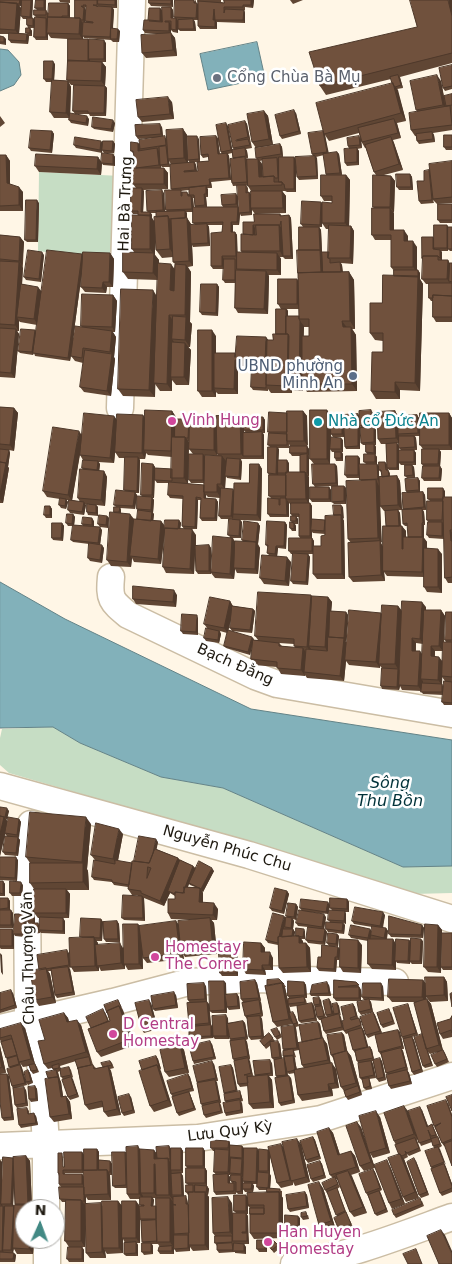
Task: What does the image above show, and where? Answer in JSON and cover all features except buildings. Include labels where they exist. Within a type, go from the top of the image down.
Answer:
[{"type":"street","name":"Hai Bà Trưng","points":[[120,408],[132,0]]},
{"type":"street","name":"Bạch Đằng","points":[[111,577],[109,593],[116,605],[128,615],[255,676],[286,686],[452,714]]},
{"type":"street","name":"Nguyễn Phúc Chu","points":[[0,786],[249,854],[452,919]]},
{"type":"street","name":"Châu Thượng Văn","points":[[37,796],[31,825],[27,886],[28,1021],[41,1068],[46,1144],[46,1199]]},
{"type":"street","points":[[0,1028],[190,982],[252,978],[395,982]]},
{"type":"street","name":"Lưu Quý Kỳ","points":[[0,1146],[198,1138],[321,1119],[452,1076]]},
{"type":"street","points":[[294,1264],[317,1261],[452,1217]]},
{"type":"street","points":[[46,1249],[46,1264]]},
{"type":"green space","points":[[39,172],[121,176],[119,259],[38,251]]},
{"type":"green space","points":[[53,727],[80,743],[161,777],[223,788],[403,867],[452,866],[452,893],[413,894],[9,773],[0,765],[2,729]]},
{"type":"water","points":[[257,42],[265,78],[208,90],[200,54]]},
{"type":"water","points":[[0,49],[8,50],[19,62],[21,75],[14,85],[0,91]]},
{"type":"water","name":"Sông Thu Bồn","points":[[0,582],[65,619],[251,709],[452,740],[452,866],[403,867],[223,788],[161,777],[80,743],[53,727],[0,728]]},
{"type":"place","name":"Cổng Chùa Bà Mụ","points":[[217,78]]},
{"type":"place","name":"UBND phường Minh An","points":[[353,376]]},
{"type":"place","name":"Vinh Hung","points":[[172,421]]},
{"type":"place","name":"Nhà cổ Đức An","points":[[318,422]]},
{"type":"place","name":"Homestay The Corner","points":[[155,957]]},
{"type":"place","name":"D Central Homestay","points":[[113,1034]]},
{"type":"place","name":"Han Huyen Homestay","points":[[268,1242]]}]
